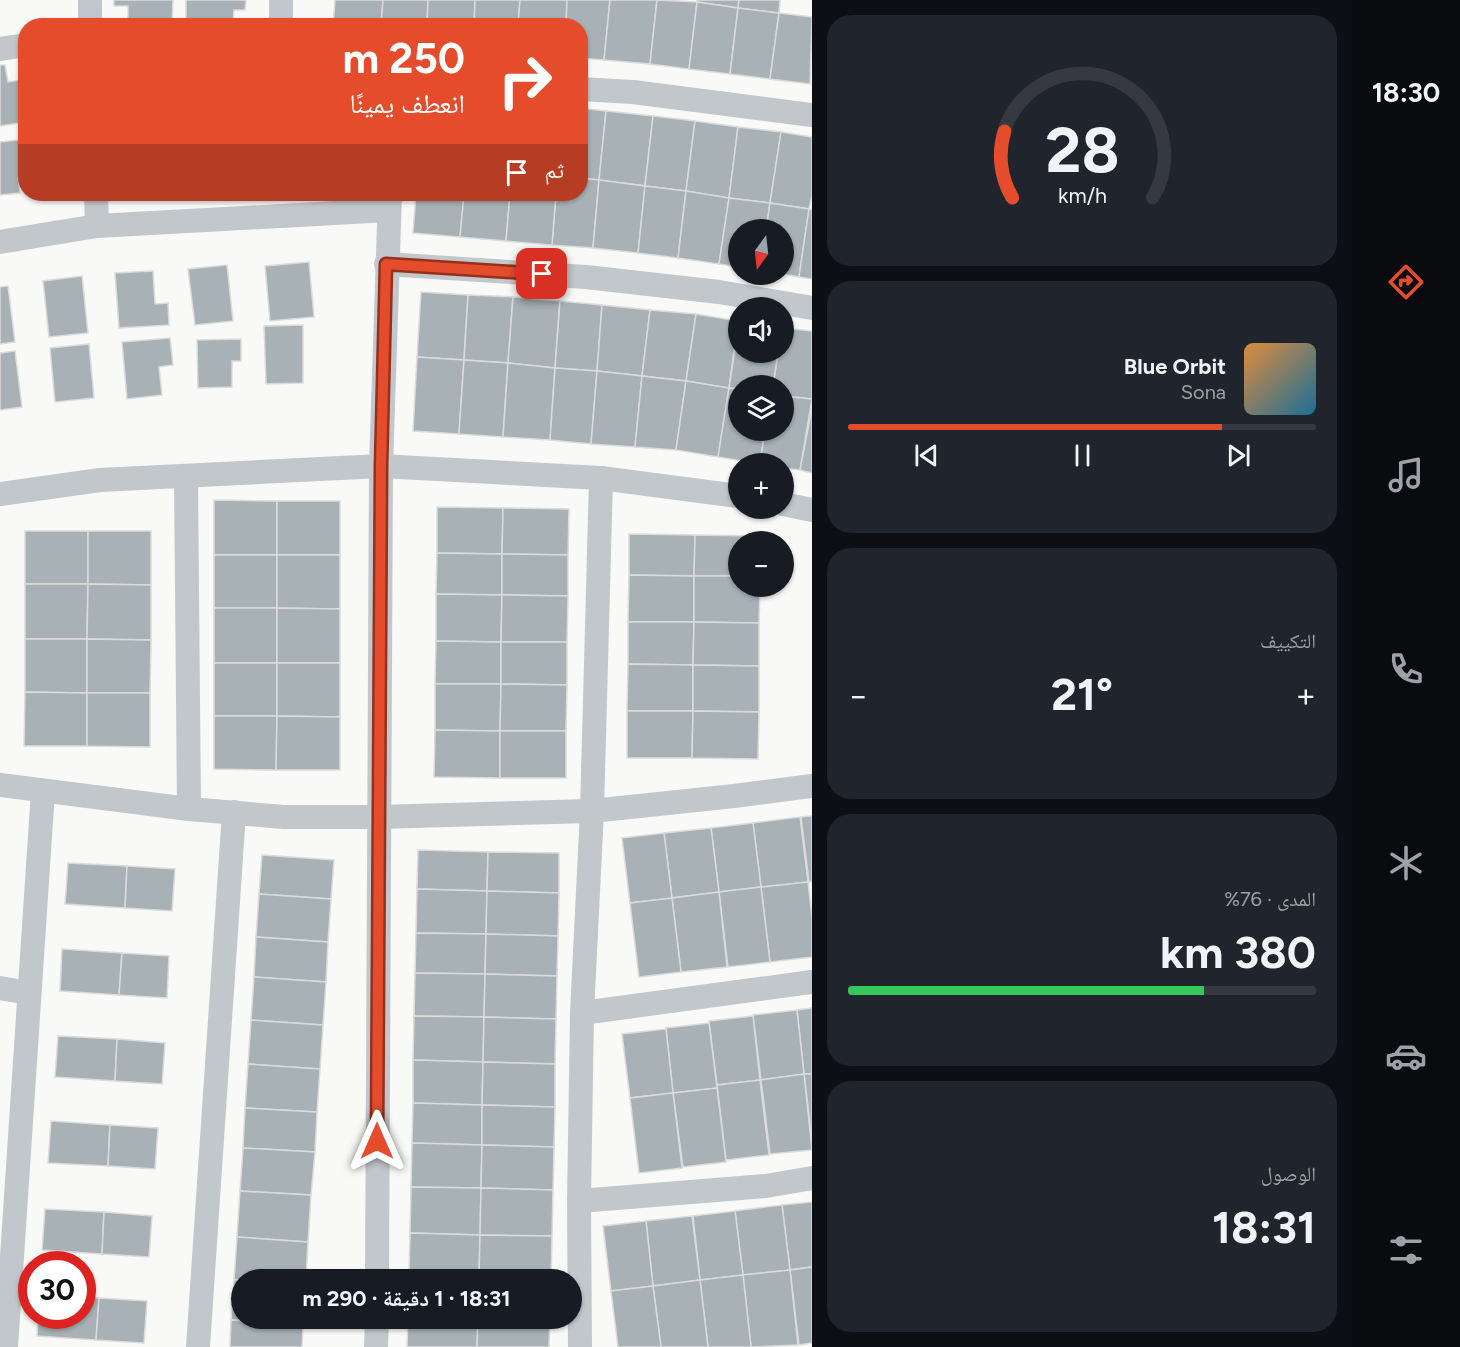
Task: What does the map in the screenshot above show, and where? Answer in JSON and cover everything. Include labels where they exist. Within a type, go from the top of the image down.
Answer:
[{"type":"street","points":[[90,0],[90,18]]},
{"type":"street","points":[[281,0],[281,18]]},
{"type":"street","points":[[0,49],[18,46]]},
{"type":"street","points":[[588,89],[633,92],[812,115]]},
{"type":"street","points":[[96,201],[97,226]]},
{"type":"street","points":[[0,242],[97,226],[281,205],[390,202],[386,264],[381,466],[377,1269]]},
{"type":"street","points":[[386,264],[586,277],[719,292],[812,308]]},
{"type":"street","points":[[0,494],[100,480],[381,466],[601,478],[728,495]]},
{"type":"street","points":[[186,477],[189,809]]},
{"type":"street","points":[[580,1347],[579,1201],[582,1013],[592,811],[601,478]]},
{"type":"street","points":[[794,506],[812,510]]},
{"type":"street","points":[[0,785],[189,809],[284,817],[378,817],[592,811],[812,786]]},
{"type":"street","points":[[6,1347],[8,1182],[29,993],[44,791]]},
{"type":"street","points":[[198,1347],[234,812]]},
{"type":"street","points":[[582,1013],[812,982]]},
{"type":"street","points":[[0,988],[29,993]]},
{"type":"street","points":[[579,1201],[766,1186],[812,1178]]},
{"type":"street","points":[[376,1329],[376,1347]]},
{"type":"building","points":[[114,0],[173,0],[172,18],[128,18],[128,6],[114,6]]},
{"type":"building","points":[[186,0],[246,0],[245,10],[234,10],[233,18],[186,18]]},
{"type":"building","points":[[335,0],[383,0],[382,18],[334,18]]},
{"type":"building","points":[[383,0],[428,0],[427,18],[382,18]]},
{"type":"building","points":[[428,0],[475,0],[474,18],[427,18]]},
{"type":"building","points":[[475,0],[520,0],[519,18],[474,18]]},
{"type":"building","points":[[520,0],[567,0],[566,18],[519,18]]},
{"type":"building","points":[[567,0],[610,0],[604,60],[588,59],[588,18],[566,18]]},
{"type":"building","points":[[610,0],[657,0],[650,64],[604,60]]},
{"type":"building","points":[[657,0],[697,2],[689,69],[650,64]]},
{"type":"building","points":[[697,0],[739,0],[738,8],[697,2]]},
{"type":"building","points":[[739,0],[780,0],[779,13],[738,8]]},
{"type":"building","points":[[697,2],[738,8],[730,74],[689,69]]},
{"type":"building","points":[[738,8],[779,13],[770,79],[730,74]]},
{"type":"building","points":[[779,13],[812,17],[810,84],[770,79]]},
{"type":"building","points":[[0,65],[5,65],[8,82],[18,80],[18,123],[0,126]]},
{"type":"building","points":[[588,109],[606,111],[599,180],[588,179]]},
{"type":"building","points":[[606,111],[653,116],[645,186],[599,180]]},
{"type":"building","points":[[653,116],[695,121],[686,191],[645,186]]},
{"type":"building","points":[[695,121],[738,127],[729,198],[686,191]]},
{"type":"building","points":[[738,127],[781,132],[770,203],[729,198]]},
{"type":"building","points":[[781,132],[812,137],[812,195],[809,209],[770,203]]},
{"type":"building","points":[[18,140],[18,193],[0,195],[0,142]]},
{"type":"building","points":[[588,179],[599,180],[593,248],[552,245],[555,201],[588,201]]},
{"type":"building","points":[[599,180],[645,186],[638,253],[593,248]]},
{"type":"building","points":[[645,186],[686,191],[678,258],[638,253]]},
{"type":"building","points":[[686,191],[729,198],[719,264],[678,258]]},
{"type":"building","points":[[729,198],[770,203],[768,219],[728,219],[728,265],[719,264]]},
{"type":"building","points":[[415,201],[463,201],[460,237],[413,233]]},
{"type":"building","points":[[463,201],[509,201],[506,241],[460,237]]},
{"type":"building","points":[[509,201],[555,201],[552,245],[506,241]]},
{"type":"building","points":[[770,203],[809,209],[799,277],[794,276],[794,219],[768,219]]},
{"type":"building","points":[[809,209],[812,210],[812,279],[799,277]]},
{"type":"building","points":[[309,262],[314,317],[270,321],[265,266]]},
{"type":"building","points":[[227,265],[233,321],[195,325],[188,269]]},
{"type":"building","points":[[153,271],[155,304],[168,303],[169,325],[119,328],[115,273]]},
{"type":"building","points":[[82,276],[88,333],[49,337],[43,281]]},
{"type":"building","points":[[8,286],[15,342],[0,344],[0,287]]},
{"type":"building","points":[[421,292],[468,295],[464,360],[417,357]]},
{"type":"building","points":[[468,295],[513,297],[508,363],[464,360]]},
{"type":"building","points":[[513,297],[560,301],[555,368],[508,363]]},
{"type":"building","points":[[560,301],[602,305],[597,371],[555,368]]},
{"type":"building","points":[[602,305],[650,310],[642,376],[597,371]]},
{"type":"building","points":[[650,310],[696,314],[686,381],[642,376]]},
{"type":"building","points":[[696,314],[728,319],[728,363],[732,363],[731,375],[728,375],[728,388],[686,381]]},
{"type":"building","points":[[303,325],[303,383],[266,384],[264,326]]},
{"type":"building","points":[[794,329],[812,331],[812,399],[794,397],[794,375],[775,375],[776,363],[794,363]]},
{"type":"building","points":[[170,338],[173,365],[159,367],[162,395],[127,399],[122,342]]},
{"type":"building","points":[[241,339],[241,361],[232,361],[232,387],[198,388],[197,340]]},
{"type":"building","points":[[89,344],[94,398],[55,402],[50,348]]},
{"type":"building","points":[[15,351],[22,407],[0,410],[0,353]]},
{"type":"building","points":[[417,357],[464,360],[459,434],[413,431]]},
{"type":"building","points":[[464,360],[508,363],[503,437],[459,434]]},
{"type":"building","points":[[508,363],[555,368],[550,440],[503,437]]},
{"type":"building","points":[[733,363],[776,363],[775,375],[731,375]]},
{"type":"building","points":[[555,368],[597,371],[591,444],[550,440]]},
{"type":"building","points":[[597,371],[642,376],[635,447],[591,444]]},
{"type":"building","points":[[642,376],[686,381],[676,450],[635,447]]},
{"type":"building","points":[[686,381],[728,388],[718,457],[676,450]]},
{"type":"building","points":[[728,394],[728,441],[763,441],[762,453],[728,453],[728,459],[718,457]]},
{"type":"building","points":[[794,397],[812,399],[800,470],[794,469],[794,453],[762,453],[763,441],[794,441]]},
{"type":"building","points":[[812,408],[812,473],[800,470]]},
{"type":"building","points":[[214,500],[277,501],[277,555],[214,555]]},
{"type":"building","points":[[277,501],[340,501],[340,555],[277,555]]},
{"type":"building","points":[[437,507],[503,508],[502,554],[437,553]]},
{"type":"building","points":[[503,508],[569,509],[568,555],[502,554]]},
{"type":"building","points":[[25,531],[88,531],[88,584],[25,584]]},
{"type":"building","points":[[88,531],[151,531],[151,585],[88,584]]},
{"type":"building","points":[[629,534],[695,535],[694,576],[629,575]]},
{"type":"building","points":[[695,535],[728,536],[728,576],[694,576]]},
{"type":"building","points":[[437,553],[502,554],[502,595],[436,594]]},
{"type":"building","points":[[502,554],[568,555],[568,596],[502,595]]},
{"type":"building","points":[[214,555],[277,555],[277,608],[214,608]]},
{"type":"building","points":[[277,555],[340,555],[340,609],[277,608]]},
{"type":"building","points":[[629,575],[694,576],[694,622],[628,622]]},
{"type":"building","points":[[694,576],[728,576],[728,597],[760,597],[759,623],[694,622]]},
{"type":"building","points":[[25,584],[88,584],[87,639],[25,639]]},
{"type":"building","points":[[88,584],[151,585],[151,640],[87,639]]},
{"type":"building","points":[[436,594],[502,595],[501,642],[436,641]]},
{"type":"building","points":[[502,595],[568,596],[567,642],[501,642]]},
{"type":"building","points":[[214,608],[277,608],[277,663],[214,663]]},
{"type":"building","points":[[277,608],[340,609],[340,663],[277,663]]},
{"type":"building","points":[[628,622],[694,622],[693,665],[628,664]]},
{"type":"building","points":[[694,622],[759,623],[759,666],[693,665]]},
{"type":"building","points":[[25,639],[87,639],[87,693],[25,692]]},
{"type":"building","points":[[87,639],[151,640],[150,693],[87,693]]},
{"type":"building","points":[[436,641],[501,642],[501,684],[435,684]]},
{"type":"building","points":[[501,642],[567,642],[567,685],[501,684]]},
{"type":"building","points":[[214,663],[277,663],[277,716],[214,716]]},
{"type":"building","points":[[277,663],[340,663],[340,717],[277,716]]},
{"type":"building","points":[[628,664],[693,665],[693,711],[627,711]]},
{"type":"building","points":[[693,665],[759,666],[759,712],[693,711]]},
{"type":"building","points":[[435,684],[501,684],[500,731],[435,730]]},
{"type":"building","points":[[501,684],[567,685],[566,731],[500,731]]},
{"type":"building","points":[[25,692],[87,693],[87,746],[24,746]]},
{"type":"building","points":[[87,693],[150,693],[150,747],[87,746]]},
{"type":"building","points":[[627,711],[693,711],[692,758],[627,758]]},
{"type":"building","points":[[693,711],[759,712],[758,759],[692,758]]},
{"type":"building","points":[[214,716],[277,716],[276,770],[214,769]]},
{"type":"building","points":[[277,716],[340,717],[340,770],[276,770]]},
{"type":"building","points":[[435,730],[500,731],[500,778],[434,777]]},
{"type":"building","points":[[500,731],[566,731],[566,778],[500,778]]},
{"type":"building","points":[[812,816],[812,881],[809,882],[801,817]]},
{"type":"building","points":[[800,817],[808,882],[761,887],[753,823]]},
{"type":"building","points":[[753,823],[761,887],[719,892],[711,828]]},
{"type":"building","points":[[711,828],[719,892],[672,898],[664,833]]},
{"type":"building","points":[[664,833],[672,898],[630,903],[622,838]]},
{"type":"building","points":[[418,850],[488,852],[487,891],[417,889]]},
{"type":"building","points":[[488,852],[559,853],[559,893],[487,891]]},
{"type":"building","points":[[262,855],[334,860],[331,899],[259,894]]},
{"type":"building","points":[[68,863],[127,866],[125,908],[65,904]]},
{"type":"building","points":[[127,866],[175,869],[172,911],[125,908]]},
{"type":"building","points":[[808,882],[812,917],[812,957],[770,962],[761,887]]},
{"type":"building","points":[[761,887],[770,962],[728,967],[719,892]]},
{"type":"building","points":[[417,889],[487,891],[486,934],[416,933]]},
{"type":"building","points":[[487,891],[559,893],[558,936],[486,934]]},
{"type":"building","points":[[719,892],[727,967],[681,972],[672,898]]},
{"type":"building","points":[[259,894],[331,899],[328,942],[256,937]]},
{"type":"building","points":[[672,898],[681,972],[639,977],[630,903]]},
{"type":"building","points":[[416,933],[486,934],[485,974],[415,973]]},
{"type":"building","points":[[486,934],[558,936],[557,976],[485,974]]},
{"type":"building","points":[[256,937],[328,942],[326,982],[254,977]]},
{"type":"building","points":[[62,949],[122,953],[119,995],[60,991]]},
{"type":"building","points":[[122,953],[169,956],[167,998],[119,995]]},
{"type":"building","points":[[415,973],[485,974],[484,1017],[414,1016]]},
{"type":"building","points":[[485,974],[557,976],[556,1019],[484,1017]]},
{"type":"building","points":[[254,977],[326,982],[323,1025],[251,1020]]},
{"type":"building","points":[[812,1008],[812,1074],[804,1074],[797,1010]]},
{"type":"building","points":[[797,1010],[804,1074],[761,1080],[753,1015]]},
{"type":"building","points":[[414,1016],[484,1017],[483,1062],[413,1060]]},
{"type":"building","points":[[753,1016],[760,1080],[717,1085],[709,1021]]},
{"type":"building","points":[[484,1017],[556,1019],[555,1064],[483,1062]]},
{"type":"building","points":[[251,1020],[323,1025],[320,1069],[248,1064]]},
{"type":"building","points":[[709,1023],[717,1088],[673,1093],[666,1028]]},
{"type":"building","points":[[666,1029],[673,1093],[630,1098],[622,1034]]},
{"type":"building","points":[[58,1036],[117,1039],[115,1081],[55,1077]]},
{"type":"building","points":[[117,1039],[165,1043],[162,1084],[115,1081]]},
{"type":"building","points":[[413,1060],[483,1062],[482,1105],[413,1103]]},
{"type":"building","points":[[483,1062],[555,1064],[555,1107],[482,1105]]},
{"type":"building","points":[[248,1064],[320,1069],[317,1112],[245,1108]]},
{"type":"building","points":[[804,1074],[812,1074],[812,1140]]},
{"type":"building","points":[[804,1074],[812,1150],[770,1154],[761,1080]]},
{"type":"building","points":[[760,1080],[769,1155],[726,1160],[717,1085]]},
{"type":"building","points":[[717,1088],[726,1162],[683,1167],[673,1093]]},
{"type":"building","points":[[673,1093],[682,1168],[639,1173],[630,1098]]},
{"type":"building","points":[[413,1103],[482,1105],[482,1145],[412,1143]]},
{"type":"building","points":[[482,1105],[555,1107],[554,1147],[482,1145]]},
{"type":"building","points":[[245,1108],[317,1112],[315,1152],[243,1148]]},
{"type":"building","points":[[51,1121],[110,1125],[108,1166],[48,1163]]},
{"type":"building","points":[[110,1125],[158,1128],[155,1169],[108,1166]]},
{"type":"building","points":[[412,1143],[482,1145],[481,1188],[411,1187]]},
{"type":"building","points":[[482,1145],[554,1147],[553,1190],[481,1188]]},
{"type":"building","points":[[243,1148],[315,1152],[311,1195],[240,1191]]},
{"type":"building","points":[[411,1187],[481,1188],[480,1235],[410,1233]]},
{"type":"building","points":[[481,1188],[553,1190],[552,1236],[480,1235]]},
{"type":"building","points":[[240,1191],[311,1195],[308,1242],[237,1237]]},
{"type":"building","points":[[812,1202],[812,1267],[790,1270],[782,1205]]},
{"type":"building","points":[[782,1205],[790,1270],[743,1275],[735,1211]]},
{"type":"building","points":[[45,1209],[104,1212],[102,1254],[96,1254],[96,1251],[42,1250]]},
{"type":"building","points":[[735,1211],[743,1275],[700,1280],[693,1216]]},
{"type":"building","points":[[104,1212],[152,1216],[149,1257],[102,1254]]},
{"type":"building","points":[[692,1216],[700,1280],[653,1286],[646,1221]]},
{"type":"building","points":[[646,1221],[653,1286],[611,1291],[603,1226]]},
{"type":"building","points":[[410,1233],[480,1235],[479,1269],[409,1269]]},
{"type":"building","points":[[480,1235],[552,1236],[551,1269],[479,1269]]},
{"type":"building","points":[[237,1237],[308,1242],[307,1269],[235,1269]]},
{"type":"building","points":[[812,1267],[812,1343],[799,1345],[790,1270]]},
{"type":"building","points":[[790,1270],[798,1345],[751,1347],[743,1275]]},
{"type":"building","points":[[743,1275],[751,1347],[708,1347],[700,1280]]},
{"type":"building","points":[[700,1280],[708,1347],[661,1347],[653,1286]]},
{"type":"building","points":[[653,1286],[661,1347],[618,1347],[611,1291]]},
{"type":"building","points":[[96,1298],[99,1298],[96,1340],[37,1336],[37,1329],[96,1329]]},
{"type":"building","points":[[99,1298],[147,1301],[144,1343],[96,1340]]},
{"type":"building","points":[[231,1320],[231,1329],[303,1329],[302,1347],[230,1347]]},
{"type":"building","points":[[408,1329],[478,1329],[477,1347],[407,1347]]},
{"type":"building","points":[[478,1329],[550,1329],[549,1347],[477,1347]]},
{"type":"route","points":[[377,1141],[381,466],[386,264],[542,274]]}]
